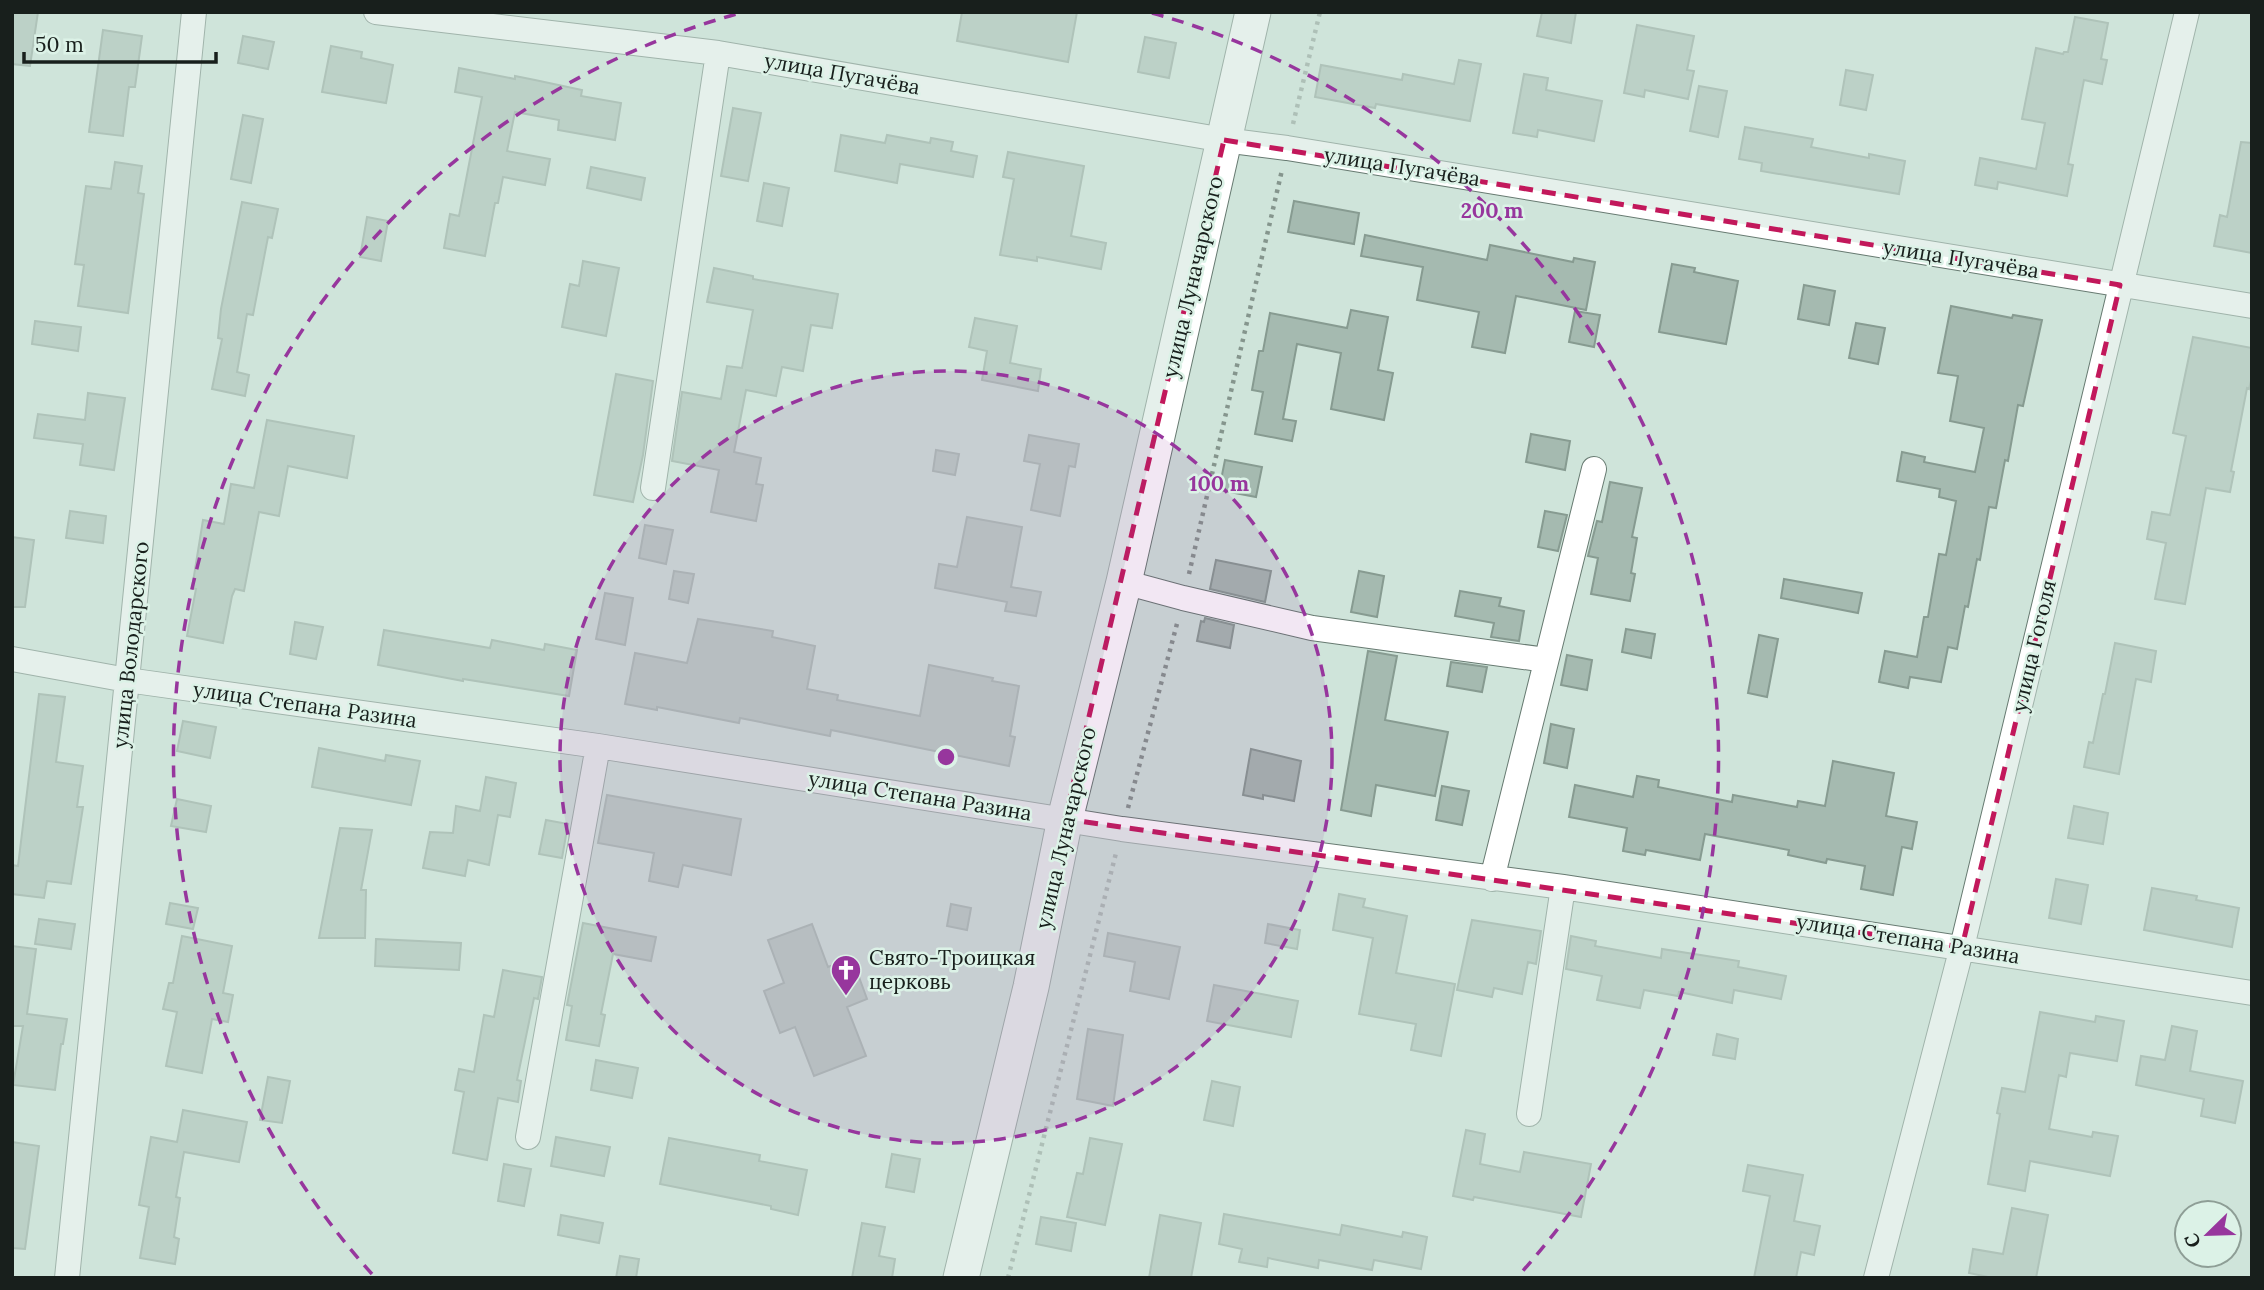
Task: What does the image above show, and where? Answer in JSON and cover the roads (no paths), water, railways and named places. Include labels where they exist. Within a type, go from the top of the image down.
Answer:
[{"type":"main road","name":"улица Луначарского","points":[[961,1278],[1031,987],[1065,819],[1124,582],[1253,12]]},
{"type":"street","name":"улица Володарского","points":[[67,1278],[194,12]]},
{"type":"street","name":"улица Пугачёва","points":[[376,12],[718,53],[1224,140],[1287,148],[2252,306]]},
{"type":"street","name":"улица Гоголя","points":[[1876,1278],[1962,947],[2187,12]]},
{"type":"street","points":[[653,488],[718,53]]},
{"type":"street","points":[[1492,879],[1594,469]]},
{"type":"street","points":[[1124,582],[1312,628],[1546,660]]},
{"type":"street","name":"улица Степана Разина","points":[[12,659],[127,680],[598,746],[1122,829],[1563,887],[2252,993]]},
{"type":"street","points":[[528,1137],[598,746]]},
{"type":"street","points":[[1529,1114],[1563,887]]},
{"type":"place","name":"Свято-Троицкая церковь","points":[[846,997]]}]
